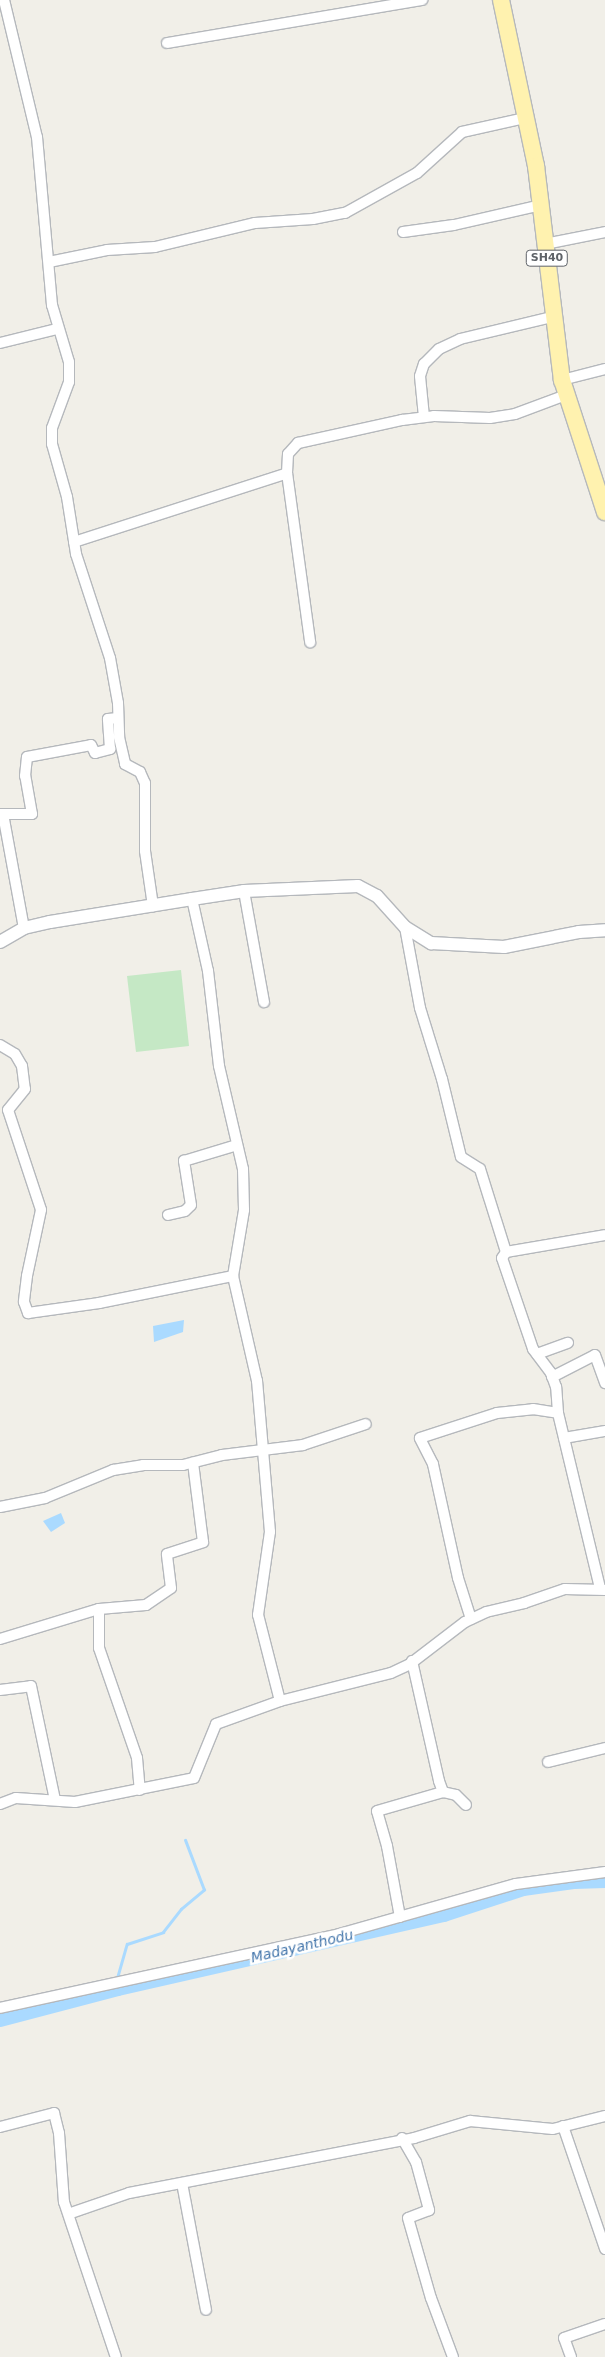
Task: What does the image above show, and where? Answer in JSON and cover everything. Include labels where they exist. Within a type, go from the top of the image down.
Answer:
[{"type":"main road","name":"SH40","points":[[501,0],[541,205],[552,317],[564,388],[605,512]]},
{"type":"street","points":[[4,0],[37,137],[52,305],[57,329],[68,362],[69,382],[52,428],[52,444],[67,497],[74,542],[110,658],[125,764],[140,772],[144,783],[145,851],[153,906]]},
{"type":"street","points":[[166,44],[422,0]]},
{"type":"street","points":[[49,262],[107,250],[155,247],[255,223],[313,219],[345,213],[416,173],[462,132],[525,118]]},
{"type":"street","points":[[403,232],[464,223],[541,205]]},
{"type":"street","points":[[545,244],[605,232]]},
{"type":"street","points":[[424,417],[420,376],[424,364],[439,349],[460,339],[552,317]]},
{"type":"street","points":[[0,343],[57,329]]},
{"type":"street","points":[[310,642],[287,473],[288,454],[298,443],[424,417],[490,418],[515,414],[605,368]]},
{"type":"street","points":[[74,542],[287,473]]},
{"type":"street","points":[[24,928],[2,814],[32,814],[26,776],[28,757],[91,745],[95,753],[110,749],[108,719],[118,718]]},
{"type":"street","points":[[0,942],[24,928],[192,899],[244,891],[358,886],[377,896],[405,926],[431,942],[469,948],[504,948],[579,932],[605,930]]},
{"type":"street","points":[[244,891],[264,1002]]},
{"type":"street","points":[[192,899],[208,970],[219,1066],[243,1169],[244,1210],[237,1237],[233,1276],[257,1381],[270,1532],[258,1615],[280,1701]]},
{"type":"street","points":[[405,926],[420,1008],[442,1079],[461,1157],[480,1168],[506,1252]]},
{"type":"street","points":[[0,1045],[15,1054],[22,1066],[25,1090],[8,1110],[41,1210],[27,1276],[24,1302],[28,1313],[99,1303],[233,1276]]},
{"type":"street","points":[[168,1215],[185,1211],[191,1205],[184,1161],[237,1145]]},
{"type":"street","points":[[0,1804],[16,1798],[75,1802],[194,1778],[216,1724],[280,1701],[391,1673],[412,1661],[471,1619],[566,1588],[602,1589],[558,1413],[552,1377],[536,1354],[520,1315],[502,1258],[506,1252],[605,1235]]},
{"type":"street","points":[[536,1354],[568,1343]]},
{"type":"street","points":[[552,1377],[595,1355],[605,1383]]},
{"type":"street","points":[[471,1619],[458,1578],[433,1464],[420,1438],[497,1413],[533,1409],[558,1413]]},
{"type":"street","points":[[0,1507],[46,1498],[113,1470],[193,1463],[222,1455],[264,1452],[303,1445],[366,1424]]},
{"type":"street","points":[[564,1438],[605,1431]]},
{"type":"street","points":[[0,1639],[99,1608],[146,1605],[171,1588],[167,1554],[203,1542],[193,1463]]},
{"type":"street","points":[[99,1608],[98,1648],[137,1758],[140,1790]]},
{"type":"street","points":[[412,1661],[443,1792]]},
{"type":"street","points":[[0,1690],[31,1686],[55,1800]]},
{"type":"street","points":[[548,1762],[605,1748]]},
{"type":"street","points":[[400,1916],[388,1846],[377,1811],[443,1792],[456,1795],[466,1805]]},
{"type":"street","points":[[0,2008],[339,1934],[516,1884],[605,1872]]},
{"type":"street","points":[[0,2127],[54,2113],[59,2133],[64,2202],[71,2213],[71,2222],[116,2357]]},
{"type":"street","points":[[71,2213],[128,2193],[402,2138],[414,2138],[470,2121],[496,2121],[535,2128],[563,2126],[605,2116]]},
{"type":"street","points":[[563,2126],[605,2249]]},
{"type":"street","points":[[402,2138],[416,2162],[429,2210],[408,2218],[431,2298],[453,2357]]},
{"type":"street","points":[[182,2182],[206,2310]]},
{"type":"street","points":[[571,2357],[564,2338],[605,2324]]},
{"type":"green space","points":[[181,970],[189,1046],[136,1052],[127,976]]},
{"type":"water","points":[[184,1320],[183,1332],[154,1342],[153,1326]]},
{"type":"water","points":[[61,1513],[65,1523],[51,1532],[43,1521]]},
{"type":"waterway","points":[[117,1978],[127,1944],[163,1932],[181,1909],[204,1890],[185,1840]]},
{"type":"waterway","name":"Madayanthodu","points":[[0,2019],[118,1988],[444,1914],[523,1888],[574,1881],[605,1880]]}]
